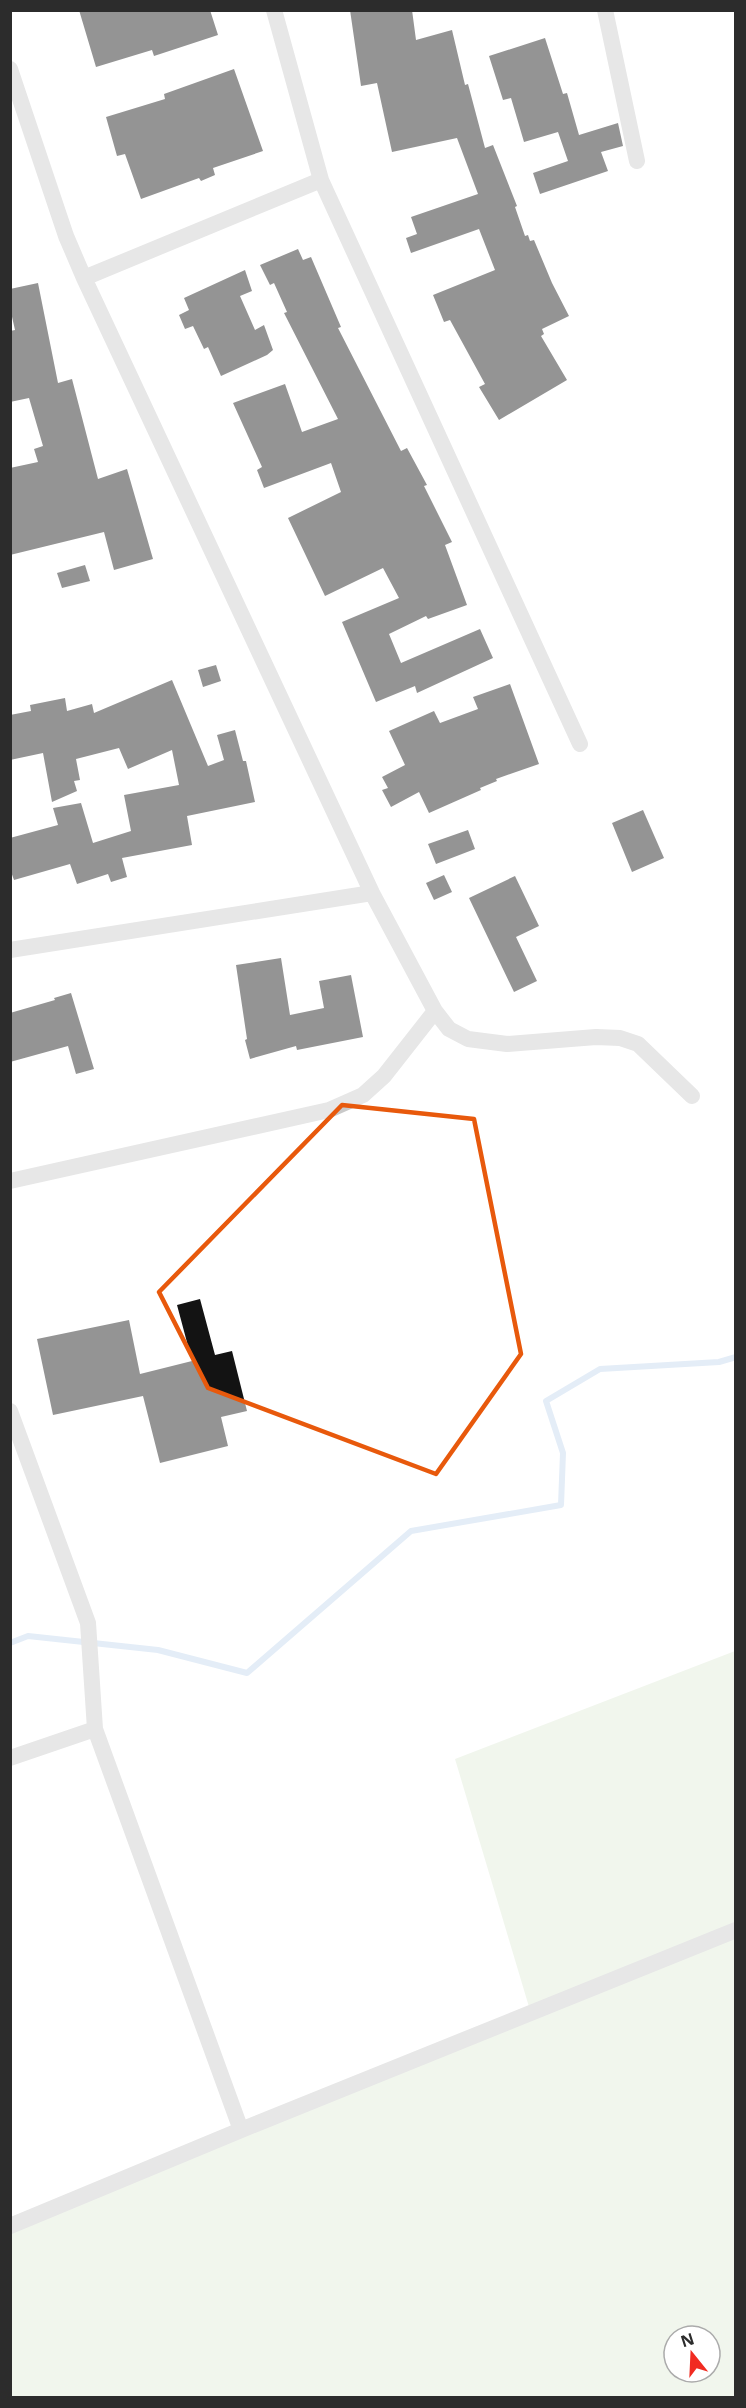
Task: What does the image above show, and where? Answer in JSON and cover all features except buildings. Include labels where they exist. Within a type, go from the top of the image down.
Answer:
[{"type":"street","points":[[274,10],[321,180],[580,744]]},
{"type":"street","points":[[606,10],[637,160]]},
{"type":"street","points":[[10,69],[66,236],[84,278],[372,893],[435,1011],[449,1029],[468,1039],[507,1044],[596,1037],[620,1038],[638,1044],[692,1096]]},
{"type":"street","points":[[84,278],[321,180]]},
{"type":"street","points":[[10,950],[372,893]]},
{"type":"street","points":[[10,1181],[329,1110],[363,1095],[384,1076],[435,1011]]},
{"type":"street","points":[[10,1411],[88,1623],[95,1729],[241,2130]]},
{"type":"street","points":[[10,1758],[95,1729]]},
{"type":"street","points":[[10,2226],[735,1930]]},
{"type":"highlighted area","points":[[342,1105],[474,1119],[521,1354],[436,1474],[208,1388],[159,1292]]},
{"type":"green space","points":[[735,1651],[735,2397],[11,2398],[11,2217],[532,2017],[455,1759]]},
{"type":"waterway","points":[[10,1643],[28,1636],[158,1650],[247,1673],[411,1531],[561,1505],[563,1453],[546,1401],[600,1369],[719,1362],[736,1357]]}]
